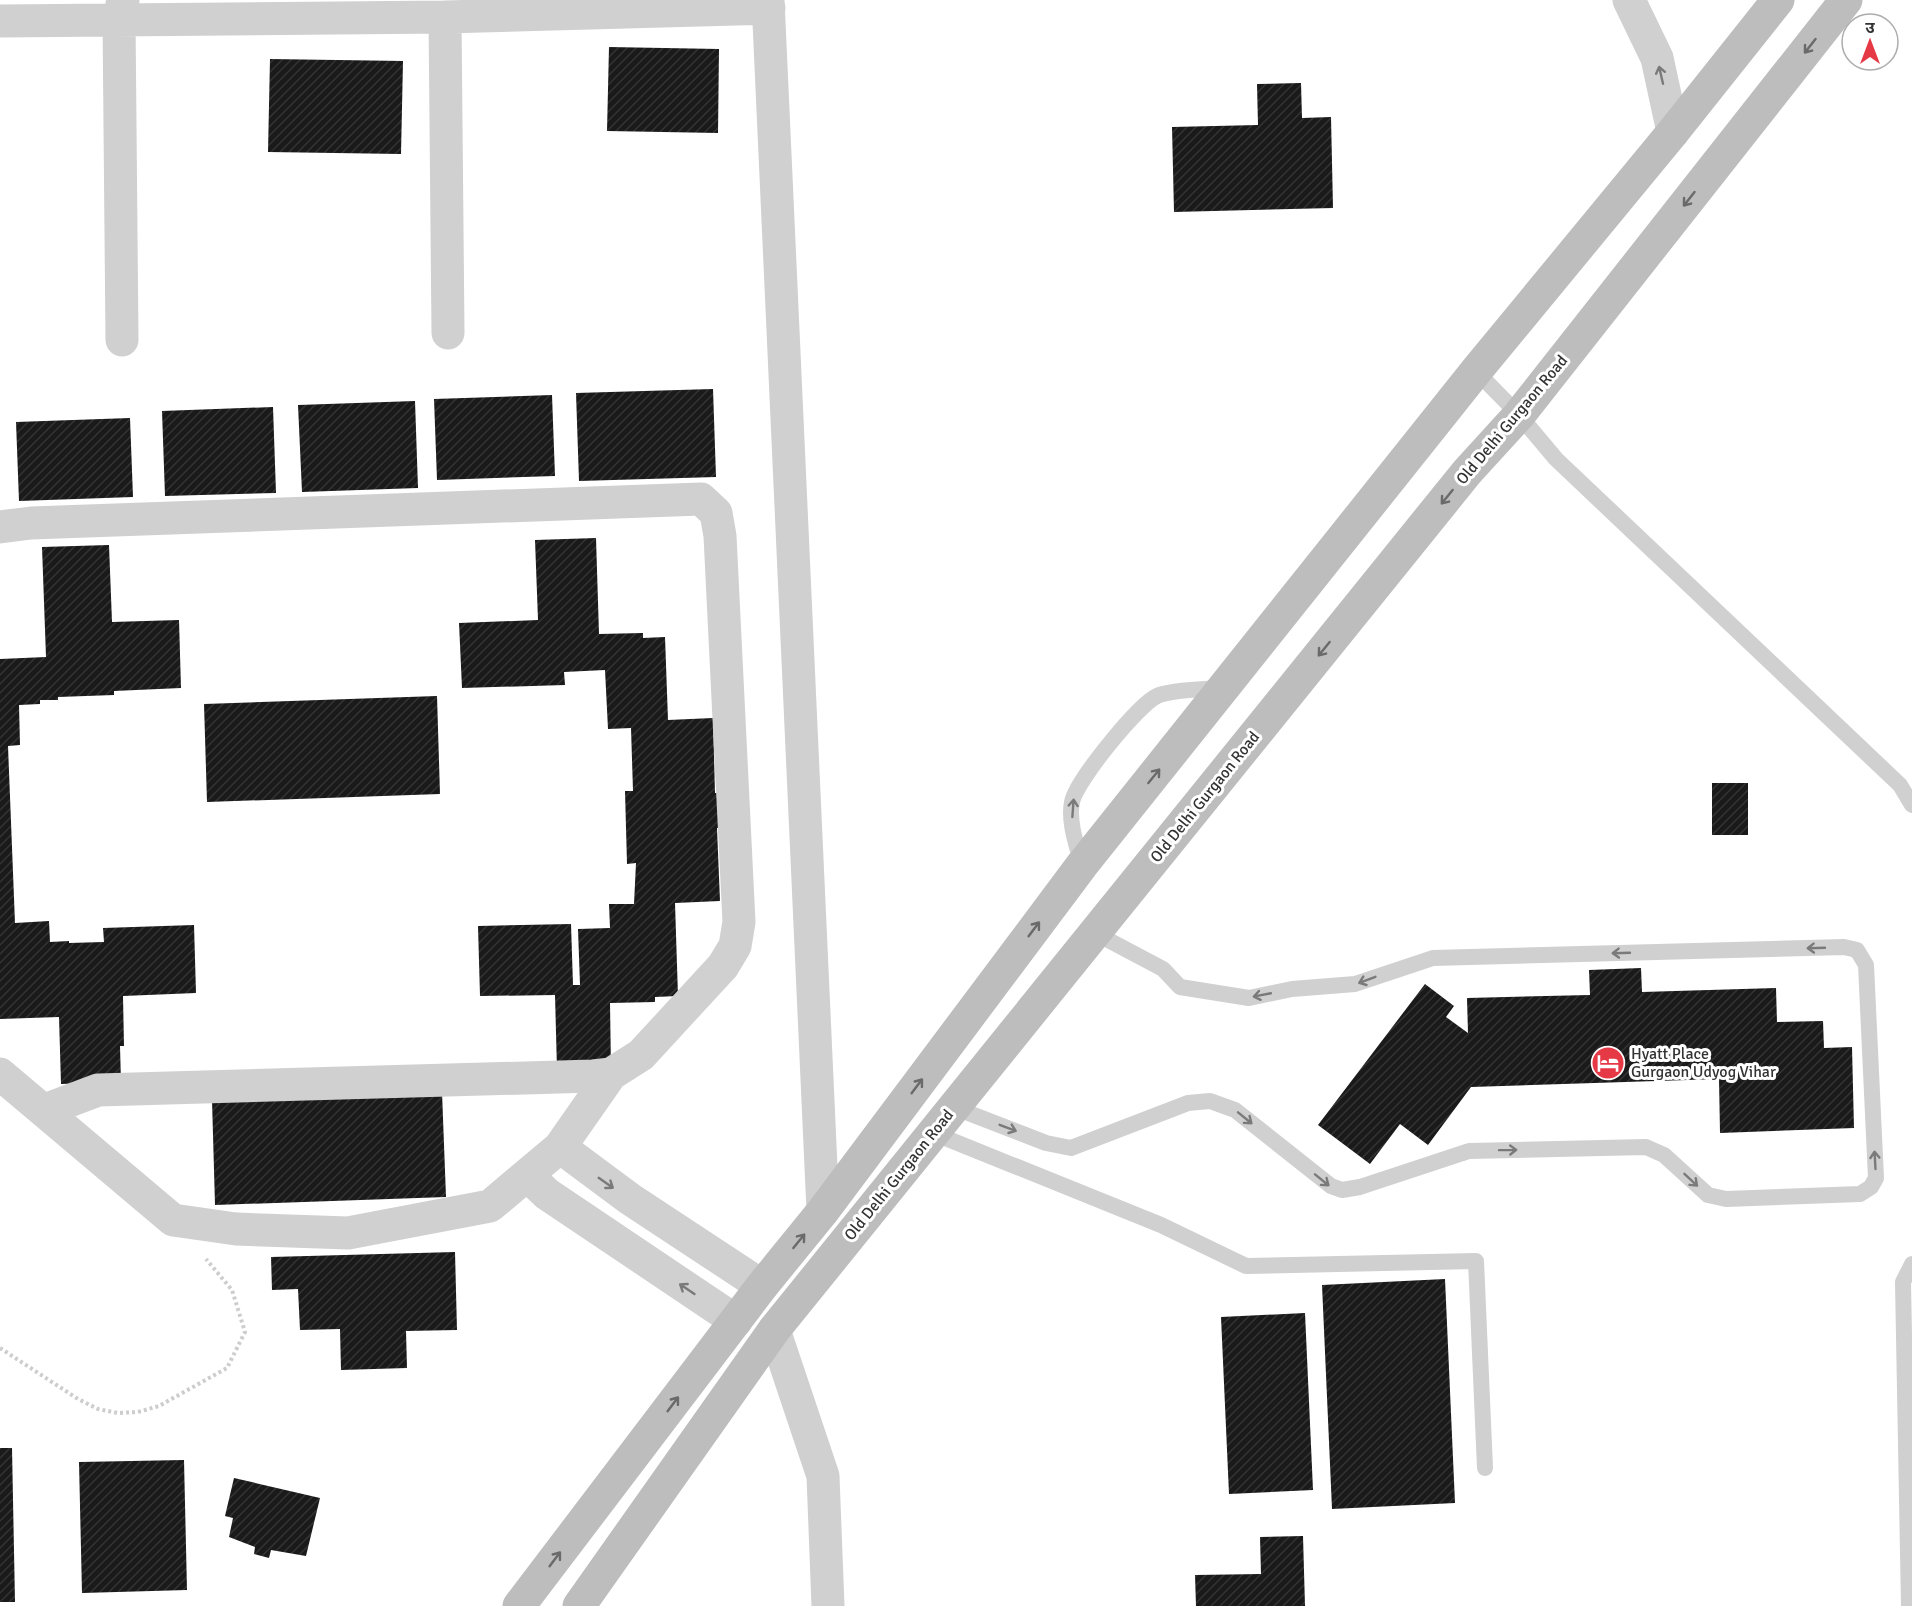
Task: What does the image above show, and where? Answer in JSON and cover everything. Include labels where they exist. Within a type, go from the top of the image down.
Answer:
[{"type":"main road","points":[[519,1606],[762,1286],[823,1211],[1082,865],[1476,371],[1673,132],[1778,0]]},
{"type":"main road","name":"Old Delhi Gurgaon Road","points":[[579,1606],[774,1330],[1467,472],[1520,415],[1846,0]]},
{"type":"street","points":[[1629,0],[1657,58],[1673,132]]},
{"type":"street","points":[[0,21],[121,9],[445,17],[769,4],[780,316],[823,1211]]},
{"type":"street","points":[[121,9],[122,340]]},
{"type":"street","points":[[445,17],[448,333]]},
{"type":"street","points":[[0,527],[31,523],[701,499],[716,513],[720,537],[739,922],[735,946],[723,966],[641,1055],[611,1074],[560,1147],[490,1206],[348,1233],[236,1229],[172,1220],[0,1074]]},
{"type":"street","points":[[45,1110],[98,1090],[541,1079],[611,1074]]},
{"type":"street","points":[[560,1147],[630,1199],[762,1286]]},
{"type":"street","points":[[528,1176],[547,1194],[736,1321]]},
{"type":"street","points":[[774,1330],[823,1476],[828,1606]]},
{"type":"lane","points":[[1476,371],[1520,415],[1556,459],[1900,785],[1912,805]]},
{"type":"lane","points":[[1082,865],[1073,831],[1072,801],[1095,762],[1132,716],[1158,695],[1225,687]]},
{"type":"lane","points":[[953,1107],[1046,1143],[1071,1148],[1188,1103],[1210,1101],[1235,1110],[1330,1186],[1342,1190],[1360,1187],[1469,1150],[1646,1146],[1664,1155],[1708,1195],[1726,1199],[1860,1194],[1871,1187],[1876,1178],[1866,965],[1857,950],[1844,947],[1433,958],[1355,984],[1292,989],[1249,998],[1180,987],[1163,969],[1095,933]]},
{"type":"lane","points":[[933,1133],[1161,1225],[1246,1266],[1476,1262],[1485,1468]]},
{"type":"lane","points":[[1909,1606],[1903,1282],[1912,1264]]},
{"type":"path","points":[[0,1348],[78,1399],[98,1409],[118,1413],[138,1412],[159,1406],[227,1368],[245,1332],[232,1290],[172,1220]]},
{"type":"building","points":[[609,47],[719,49],[718,133],[607,131]]},
{"type":"building","points":[[270,59],[403,61],[401,154],[268,152]]},
{"type":"building","points":[[1301,83],[1302,118],[1331,117],[1333,208],[1174,212],[1172,127],[1258,125],[1257,84]]},
{"type":"building","points":[[713,389],[716,477],[579,481],[576,393]]},
{"type":"building","points":[[552,395],[555,476],[437,480],[434,399]]},
{"type":"building","points":[[415,401],[418,488],[302,492],[298,405]]},
{"type":"building","points":[[273,407],[276,493],[165,496],[162,411]]},
{"type":"building","points":[[130,418],[133,497],[19,501],[16,422]]},
{"type":"building","points":[[596,538],[599,634],[643,633],[643,638],[665,637],[668,720],[713,718],[715,793],[720,793],[721,828],[717,828],[720,901],[675,903],[678,996],[655,997],[655,1002],[610,1003],[611,1069],[557,1070],[555,995],[480,996],[478,926],[571,924],[573,985],[580,985],[578,929],[610,928],[609,904],[634,904],[636,863],[627,864],[625,791],[633,791],[631,728],[608,729],[605,670],[564,672],[565,685],[462,688],[459,623],[538,620],[535,540]]},
{"type":"building","points":[[109,545],[112,622],[179,620],[181,688],[114,691],[114,695],[58,697],[58,700],[40,700],[40,704],[19,705],[20,745],[8,746],[15,923],[49,921],[50,942],[69,941],[69,943],[104,942],[103,928],[194,925],[196,993],[123,996],[124,1046],[120,1046],[121,1082],[61,1084],[59,1017],[0,1019],[0,659],[46,657],[42,547]]},
{"type":"building","points":[[437,696],[440,794],[207,802],[204,704]]},
{"type":"building","points":[[1712,783],[1748,783],[1748,835],[1712,835]]},
{"type":"building","name":"Hyatt Place Gurgaon Udyog Vihar","points":[[1641,968],[1642,992],[1776,988],[1777,1022],[1823,1021],[1824,1048],[1852,1047],[1854,1128],[1720,1133],[1719,1079],[1471,1087],[1428,1145],[1400,1124],[1370,1164],[1318,1125],[1425,984],[1454,1006],[1446,1017],[1468,1033],[1467,998],[1590,995],[1589,970]]},
{"type":"building","points":[[442,1092],[446,1197],[215,1205],[212,1100]]},
{"type":"building","points":[[455,1252],[457,1330],[406,1331],[407,1368],[341,1370],[340,1329],[300,1330],[298,1289],[272,1290],[271,1257]]},
{"type":"building","points":[[1445,1279],[1455,1503],[1332,1509],[1322,1285]]},
{"type":"building","points":[[1305,1313],[1313,1490],[1229,1494],[1221,1317]]},
{"type":"building","points":[[0,1448],[12,1448],[15,1602],[0,1602]]},
{"type":"building","points":[[184,1460],[187,1590],[82,1593],[79,1462]]},
{"type":"building","points":[[234,1478],[320,1498],[306,1556],[271,1550],[269,1558],[254,1554],[255,1547],[229,1537],[233,1518],[225,1516]]},
{"type":"building","points":[[1303,1536],[1305,1606],[1196,1606],[1195,1575],[1261,1574],[1260,1537]]},
{"type":"place","name":"Hyatt Place Gurgaon Udyog Vihar","points":[[1608,1063]]}]
